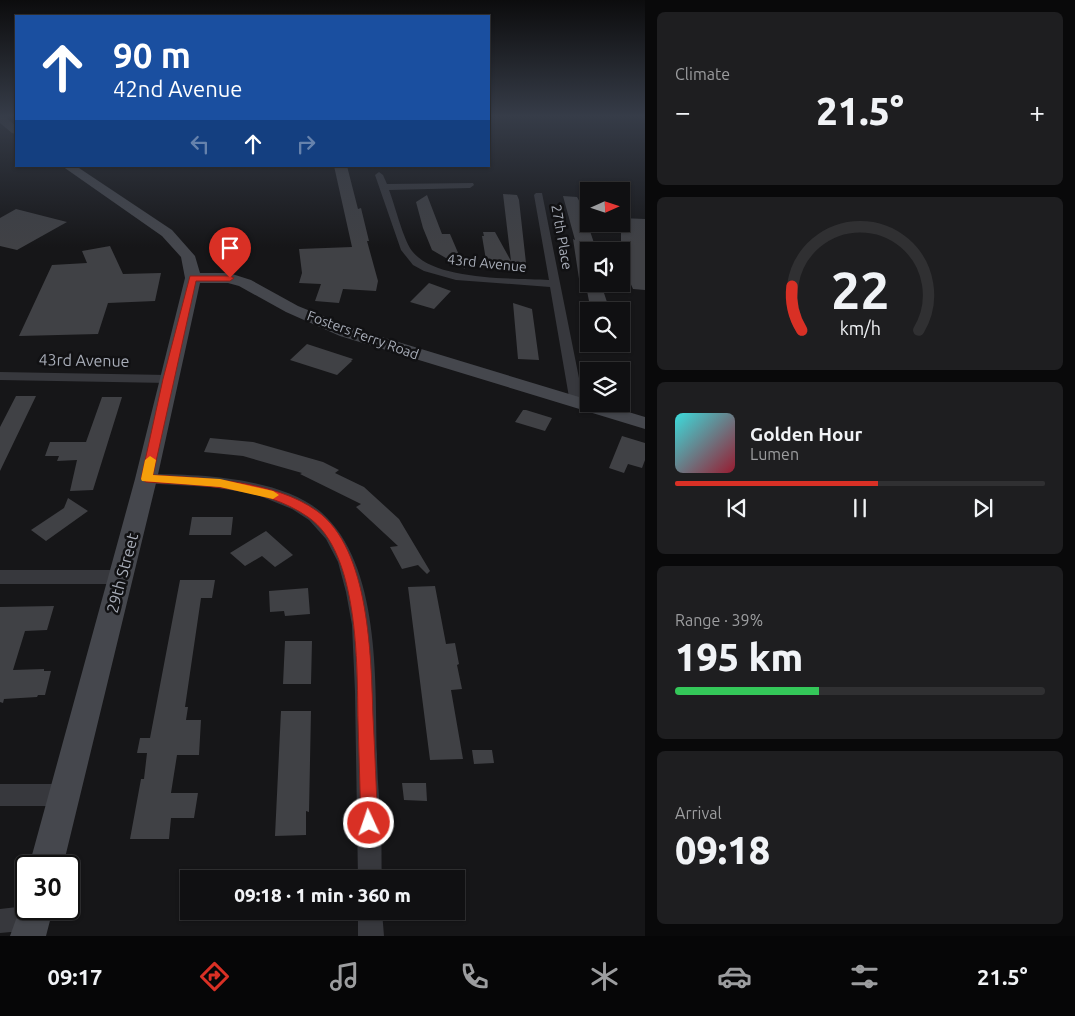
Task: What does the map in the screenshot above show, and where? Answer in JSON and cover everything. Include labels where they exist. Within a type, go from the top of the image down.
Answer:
[{"type":"street","points":[[69,167],[167,233],[188,256],[191,270]]},
{"type":"street","points":[[379,174],[384,187],[470,185]]},
{"type":"street","name":"43rd Avenue","points":[[384,187],[406,250],[417,263],[428,269],[456,277],[555,284]]},
{"type":"street","name":"27th Place","points":[[539,195],[577,403]]},
{"type":"street","name":"Fosters Ferry Road","points":[[191,270],[245,283],[292,309],[346,332],[645,423]]},
{"type":"street","name":"29th Street","points":[[49,855],[146,479],[191,270]]},
{"type":"street","name":"43rd Avenue","points":[[0,376],[168,379]]},
{"type":"street","points":[[146,479],[220,483],[278,497],[313,514],[327,527],[344,557],[356,593],[364,654],[370,870]]},
{"type":"street","points":[[0,577],[121,577]]},
{"type":"street","points":[[0,795],[64,795]]},
{"type":"street","points":[[370,920],[371,936]]},
{"type":"building","points":[[334,167],[347,167],[358,209],[361,208],[369,241],[367,241],[378,281],[376,291],[343,289],[339,303],[315,301],[321,284],[299,283],[302,273],[299,249],[352,247]]},
{"type":"building","points":[[503,194],[517,195],[519,200],[526,263],[486,260],[483,232],[495,232],[511,261]]},
{"type":"building","points":[[427,195],[442,234],[450,234],[465,269],[432,250],[423,228],[416,202]]},
{"type":"building","points":[[563,196],[577,197],[580,202],[580,232],[590,232],[594,242],[580,242],[580,285],[573,239],[575,240]]},
{"type":"building","points":[[16,209],[67,222],[17,250],[0,246],[0,218]]},
{"type":"building","points":[[630,218],[645,219],[645,290],[633,289],[630,282],[630,242],[621,242],[621,232],[630,232]]},
{"type":"building","points":[[110,246],[123,274],[161,273],[155,301],[108,303],[98,334],[19,336],[52,265],[87,263],[82,251]]},
{"type":"building","points":[[429,283],[451,291],[434,309],[410,302]]},
{"type":"building","points":[[587,292],[604,292],[607,302],[589,302]]},
{"type":"building","points":[[513,303],[532,309],[539,360],[518,359]]},
{"type":"building","points":[[307,344],[353,359],[337,375],[290,360]]},
{"type":"building","points":[[16,396],[36,396],[0,471],[0,427]]},
{"type":"building","points":[[102,397],[122,397],[93,490],[70,491],[77,460],[57,461],[59,456],[45,456],[50,442],[86,442]]},
{"type":"building","points":[[523,410],[552,418],[545,431],[515,422]]},
{"type":"building","points":[[622,436],[645,443],[645,460],[642,468],[628,464],[624,473],[609,468]]},
{"type":"building","points":[[210,438],[253,442],[323,462],[339,470],[335,473],[364,487],[399,519],[430,571],[427,574],[418,565],[402,569],[390,547],[398,546],[356,507],[361,504],[300,474],[302,473],[243,456],[204,452]]},
{"type":"building","points":[[68,498],[88,511],[46,541],[31,530],[64,508]]},
{"type":"building","points":[[192,517],[233,517],[231,535],[189,535]]},
{"type":"building","points":[[266,531],[293,555],[275,567],[262,556],[245,566],[230,553]]},
{"type":"building","points":[[180,580],[215,580],[212,598],[201,598],[185,707],[188,707],[186,720],[201,720],[199,755],[177,755],[171,793],[198,793],[194,818],[171,818],[169,839],[130,839],[141,779],[144,779],[147,753],[137,753],[140,738],[150,738]]},
{"type":"building","points":[[435,586],[446,644],[455,643],[459,664],[457,665],[462,689],[451,690],[463,759],[430,760],[408,587]]},
{"type":"building","points":[[308,588],[310,614],[285,616],[284,611],[270,612],[269,591]]},
{"type":"building","points":[[54,606],[47,630],[25,631],[13,670],[44,669],[44,671],[51,671],[45,695],[4,699],[3,703],[0,702],[0,607]]},
{"type":"building","points":[[285,641],[312,641],[311,684],[283,684]]},
{"type":"building","points":[[281,711],[311,711],[309,812],[306,811],[306,835],[275,836]]},
{"type":"building","points":[[472,750],[492,750],[494,763],[474,764]]},
{"type":"building","points":[[402,783],[426,783],[427,801],[404,800]]},
{"type":"slow traffic","points":[[150,460],[146,479],[176,479],[220,483],[273,495]]},
{"type":"route","points":[[230,278],[193,278],[146,479],[176,479],[220,483],[259,491],[297,505],[313,514],[327,527],[344,557],[356,593],[364,654],[369,823]]}]
